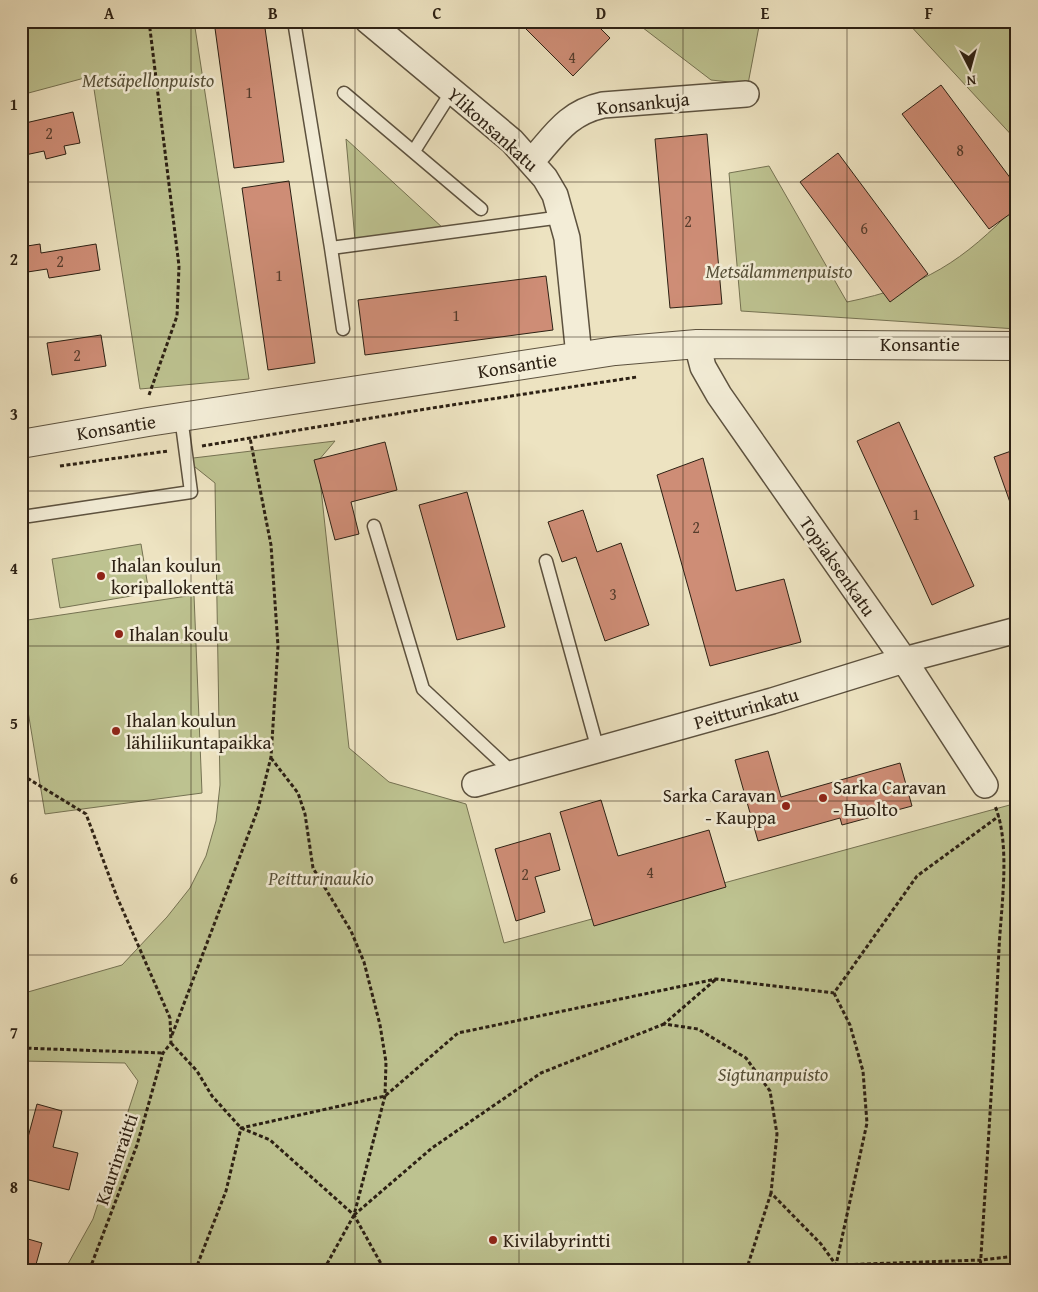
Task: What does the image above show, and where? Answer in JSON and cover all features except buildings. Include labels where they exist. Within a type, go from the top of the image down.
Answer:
[{"type":"street","name":"Ylikonsankatu","points":[[368,21],[512,141],[532,161],[545,178],[555,195],[567,238],[579,356]]},
{"type":"street","name":"Konsankuja","points":[[532,161],[572,116],[586,109],[603,105],[746,94]]},
{"type":"street","name":"Konsantie","points":[[21,444],[181,417],[579,356],[697,344],[1017,346]]},
{"type":"street","name":"Topiaksenkatu","points":[[697,344],[703,368],[719,395],[904,660],[985,785]]},
{"type":"street","name":"Peitturinkatu","points":[[475,784],[772,701],[904,660],[1017,630]]},
{"type":"lane","points":[[294,21],[343,329]]},
{"type":"lane","points":[[414,151],[452,90]]},
{"type":"lane","points":[[344,93],[481,209]]},
{"type":"lane","points":[[331,248],[562,217]]},
{"type":"lane","points":[[29,516],[191,492],[181,417]]},
{"type":"lane","points":[[374,526],[423,689],[513,773]]},
{"type":"lane","points":[[546,561],[598,750]]},
{"type":"path","points":[[147,397],[152,393],[158,368],[177,316],[179,266],[149,21]]},
{"type":"path","points":[[58,466],[186,449],[432,408],[640,377]]},
{"type":"path","points":[[21,1048],[163,1053],[171,1043],[172,1035],[258,809],[270,757],[277,637],[271,545],[250,438]]},
{"type":"path","points":[[270,757],[298,793],[305,814],[313,868],[351,931],[364,962],[380,1025],[386,1062],[384,1096],[354,1215],[323,1271]]},
{"type":"path","points":[[21,778],[26,778],[86,814],[117,897],[170,1018],[172,1035]]},
{"type":"path","points":[[980,1271],[993,1093],[1003,846],[999,816],[985,785]]},
{"type":"path","points":[[834,993],[917,876],[999,816]]},
{"type":"path","points":[[354,1215],[432,1148],[541,1073],[664,1024],[716,979]]},
{"type":"path","points":[[241,1128],[384,1096],[458,1034],[716,979],[834,993]]},
{"type":"path","points":[[834,993],[850,1025],[863,1071],[867,1122],[835,1271]]},
{"type":"path","points":[[664,1024],[698,1029],[746,1058],[770,1091],[777,1134],[772,1193],[746,1271]]},
{"type":"path","points":[[171,1043],[197,1071],[212,1096],[241,1128],[270,1140],[354,1215],[384,1271]]},
{"type":"path","name":"Kaurinraitti","points":[[89,1271],[137,1145],[163,1053]]},
{"type":"path","points":[[195,1271],[226,1191],[241,1128]]},
{"type":"path","points":[[772,1193],[821,1244],[836,1265]]},
{"type":"path","points":[[806,1271],[836,1265],[981,1260],[1017,1256]]},
{"type":"green space","name":"Metsäpellonpuisto","points":[[21,21],[194,21],[249,379],[140,389],[92,76],[21,95]]},
{"type":"green space","points":[[634,21],[760,21],[748,84],[711,80]]},
{"type":"green space","points":[[1017,21],[1017,141],[907,22]]},
{"type":"green space","points":[[346,139],[444,229],[355,240]]},
{"type":"green space","name":"Metsälammenpuisto","points":[[769,166],[847,302],[899,288],[941,269],[960,257],[978,242],[1017,205],[1017,329],[741,311],[729,173]]},
{"type":"green space","name":"Sigtunanpuisto","points":[[335,441],[318,461],[349,748],[389,782],[466,804],[504,943],[1017,803],[1017,1271],[64,1271],[93,1219],[138,1081],[125,1063],[21,1061],[21,994],[122,965],[167,917],[190,888],[206,856],[216,821],[220,785],[215,483],[185,459]]},
{"type":"green space","name":"Ihalan koulun koripallokenttä","points":[[141,544],[149,593],[60,608],[52,559]]},
{"type":"green space","name":"Ihalan koulun lähiliikuntapaikka","points":[[194,595],[202,793],[45,814],[21,669],[21,621]]},
{"type":"place","name":"Ihalan koulun koripallokenttä","points":[[101,576]]},
{"type":"place","name":"Ihalan koulu","points":[[119,634]]},
{"type":"place","name":"Ihalan koulun lähiliikuntapaikka","points":[[116,731]]},
{"type":"place","name":"Sarka Caravan - Huolto","points":[[823,798]]},
{"type":"place","name":"Sarka Caravan - Kauppa","points":[[786,806]]},
{"type":"place","name":"Kivilabyrintti","points":[[493,1240]]},
{"type":"park label","name":"Peitturinaukio","points":[[321,878]]}]
